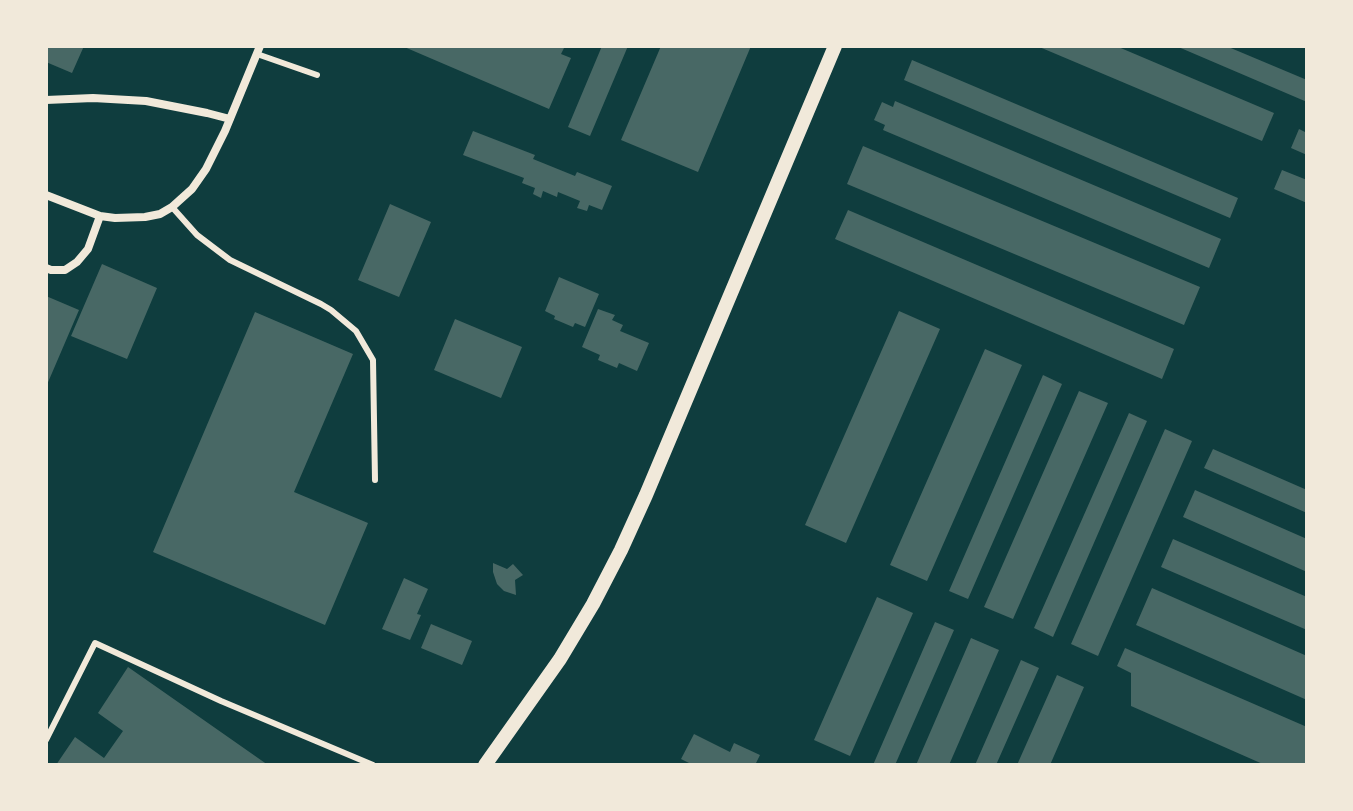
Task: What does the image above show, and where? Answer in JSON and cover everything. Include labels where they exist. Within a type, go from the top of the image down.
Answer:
[{"type":"street","points":[[485,765],[560,659],[621,550],[835,46]]},
{"type":"street","points":[[46,195],[100,216],[115,218],[145,217],[172,207],[192,189],[206,169],[259,50]]},
{"type":"street","points":[[46,100],[93,98],[146,101],[230,119]]},
{"type":"street","points":[[46,268],[65,270],[77,262],[88,249],[100,216]]},
{"type":"lane","points":[[259,50],[317,75]]},
{"type":"lane","points":[[172,207],[197,235],[230,260],[331,310],[356,331],[373,360],[375,480]]},
{"type":"lane","points":[[46,740],[95,643],[221,701],[373,765]]},
{"type":"building","points":[[46,46],[84,46],[72,73],[46,62]]},
{"type":"building","points":[[402,46],[565,46],[561,54],[571,58],[549,109]]},
{"type":"building","points":[[602,46],[628,46],[590,136],[568,127]]},
{"type":"building","points":[[661,46],[751,46],[698,172],[621,140]]},
{"type":"building","points":[[1037,46],[1116,46],[1274,113],[1262,141]]},
{"type":"building","points":[[1176,46],[1226,46],[1307,80],[1307,102]]},
{"type":"building","points":[[912,60],[1238,198],[1230,218],[904,80]]},
{"type":"building","points":[[895,101],[1221,239],[1209,268],[883,130],[885,125],[874,120],[882,102],[893,107]]},
{"type":"building","points":[[1299,129],[1307,133],[1307,155],[1291,148]]},
{"type":"building","points":[[473,131],[535,155],[533,159],[575,176],[577,172],[612,186],[602,210],[589,205],[587,211],[577,208],[580,201],[558,192],[557,197],[543,191],[541,198],[533,194],[535,188],[522,183],[524,178],[463,155]]},
{"type":"building","points":[[863,146],[1200,287],[1184,325],[847,184]]},
{"type":"building","points":[[1282,170],[1307,180],[1307,203],[1274,189]]},
{"type":"building","points":[[390,204],[431,222],[399,297],[358,280]]},
{"type":"building","points":[[848,210],[1174,349],[1162,379],[835,239]]},
{"type":"building","points":[[102,264],[157,288],[127,359],[71,336]]},
{"type":"building","points":[[559,277],[599,294],[585,327],[575,323],[573,327],[554,319],[555,316],[545,311]]},
{"type":"building","points":[[46,296],[79,310],[46,387]]},
{"type":"building","points":[[598,309],[615,315],[612,320],[623,325],[620,331],[649,343],[637,371],[619,363],[617,368],[598,360],[600,355],[582,347]]},
{"type":"building","points":[[899,311],[940,329],[846,543],[805,525]]},
{"type":"building","points":[[255,312],[353,354],[294,492],[368,523],[325,625],[153,552]]},
{"type":"building","points":[[455,319],[522,347],[501,398],[434,370]]},
{"type":"building","points":[[985,349],[1022,365],[927,581],[890,565]]},
{"type":"building","points":[[1043,375],[1062,384],[968,599],[949,591]]},
{"type":"building","points":[[1079,391],[1108,403],[1013,619],[984,607]]},
{"type":"building","points":[[1129,413],[1147,421],[1053,637],[1034,628]]},
{"type":"building","points":[[1165,429],[1192,441],[1098,656],[1071,644]]},
{"type":"building","points":[[1213,449],[1307,490],[1307,513],[1204,468]]},
{"type":"building","points":[[1195,490],[1307,539],[1307,572],[1183,517]]},
{"type":"building","points":[[1173,539],[1307,597],[1307,630],[1161,567]]},
{"type":"building","points":[[493,563],[507,569],[513,564],[523,575],[515,580],[516,595],[504,591],[497,584]]},
{"type":"building","points":[[404,578],[428,589],[410,640],[382,629]]},
{"type":"building","points":[[1152,588],[1307,656],[1307,700],[1136,625]]},
{"type":"building","points":[[877,597],[913,613],[850,756],[814,740]]},
{"type":"building","points":[[935,622],[954,630],[895,765],[873,765]]},
{"type":"building","points":[[431,624],[472,641],[462,665],[421,648]]},
{"type":"building","points":[[971,638],[999,650],[949,765],[916,765]]},
{"type":"building","points":[[1125,648],[1307,727],[1307,765],[1265,765],[1131,706],[1131,673],[1117,666]]},
{"type":"building","points":[[1021,660],[1039,668],[996,765],[975,765]]},
{"type":"building","points":[[128,667],[268,765],[56,765],[75,737],[104,758],[123,731],[98,713]]},
{"type":"building","points":[[1057,675],[1084,687],[1050,765],[1017,765]]},
{"type":"building","points":[[694,734],[730,752],[734,743],[760,755],[755,765],[688,765],[681,759]]}]
